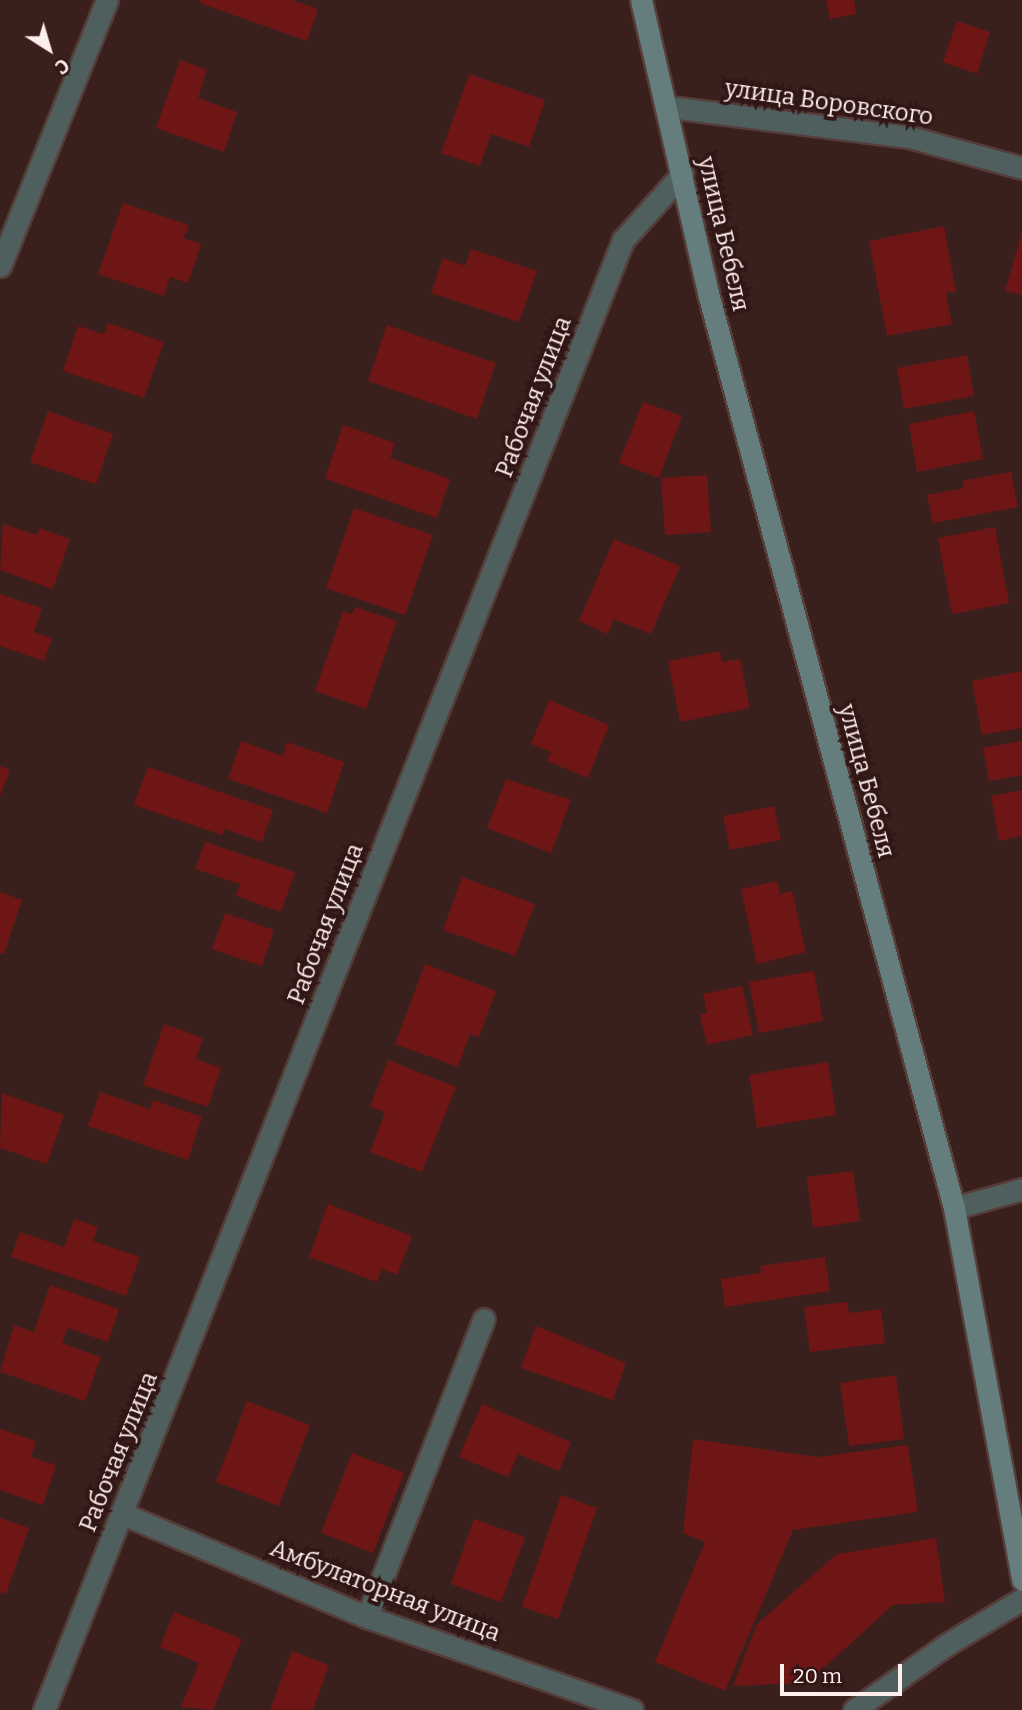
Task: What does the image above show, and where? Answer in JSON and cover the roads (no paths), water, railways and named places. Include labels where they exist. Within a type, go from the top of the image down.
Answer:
[{"type":"street","points":[[0,266],[107,0]]},
{"type":"street","name":"улица Бебеля","points":[[641,0],[669,107],[708,293],[954,1208],[1022,1580]]},
{"type":"street","name":"улица Воровского","points":[[669,107],[909,137],[1022,168]]},
{"type":"street","name":"Рабочая улица","points":[[44,1710],[624,240],[682,174]]},
{"type":"street","points":[[954,1208],[1022,1189]]},
{"type":"street","points":[[367,1617],[484,1319]]},
{"type":"street","name":"Амбулаторная улица","points":[[123,1514],[367,1617],[632,1710]]},
{"type":"street","points":[[854,1710],[946,1645],[1022,1599]]}]
